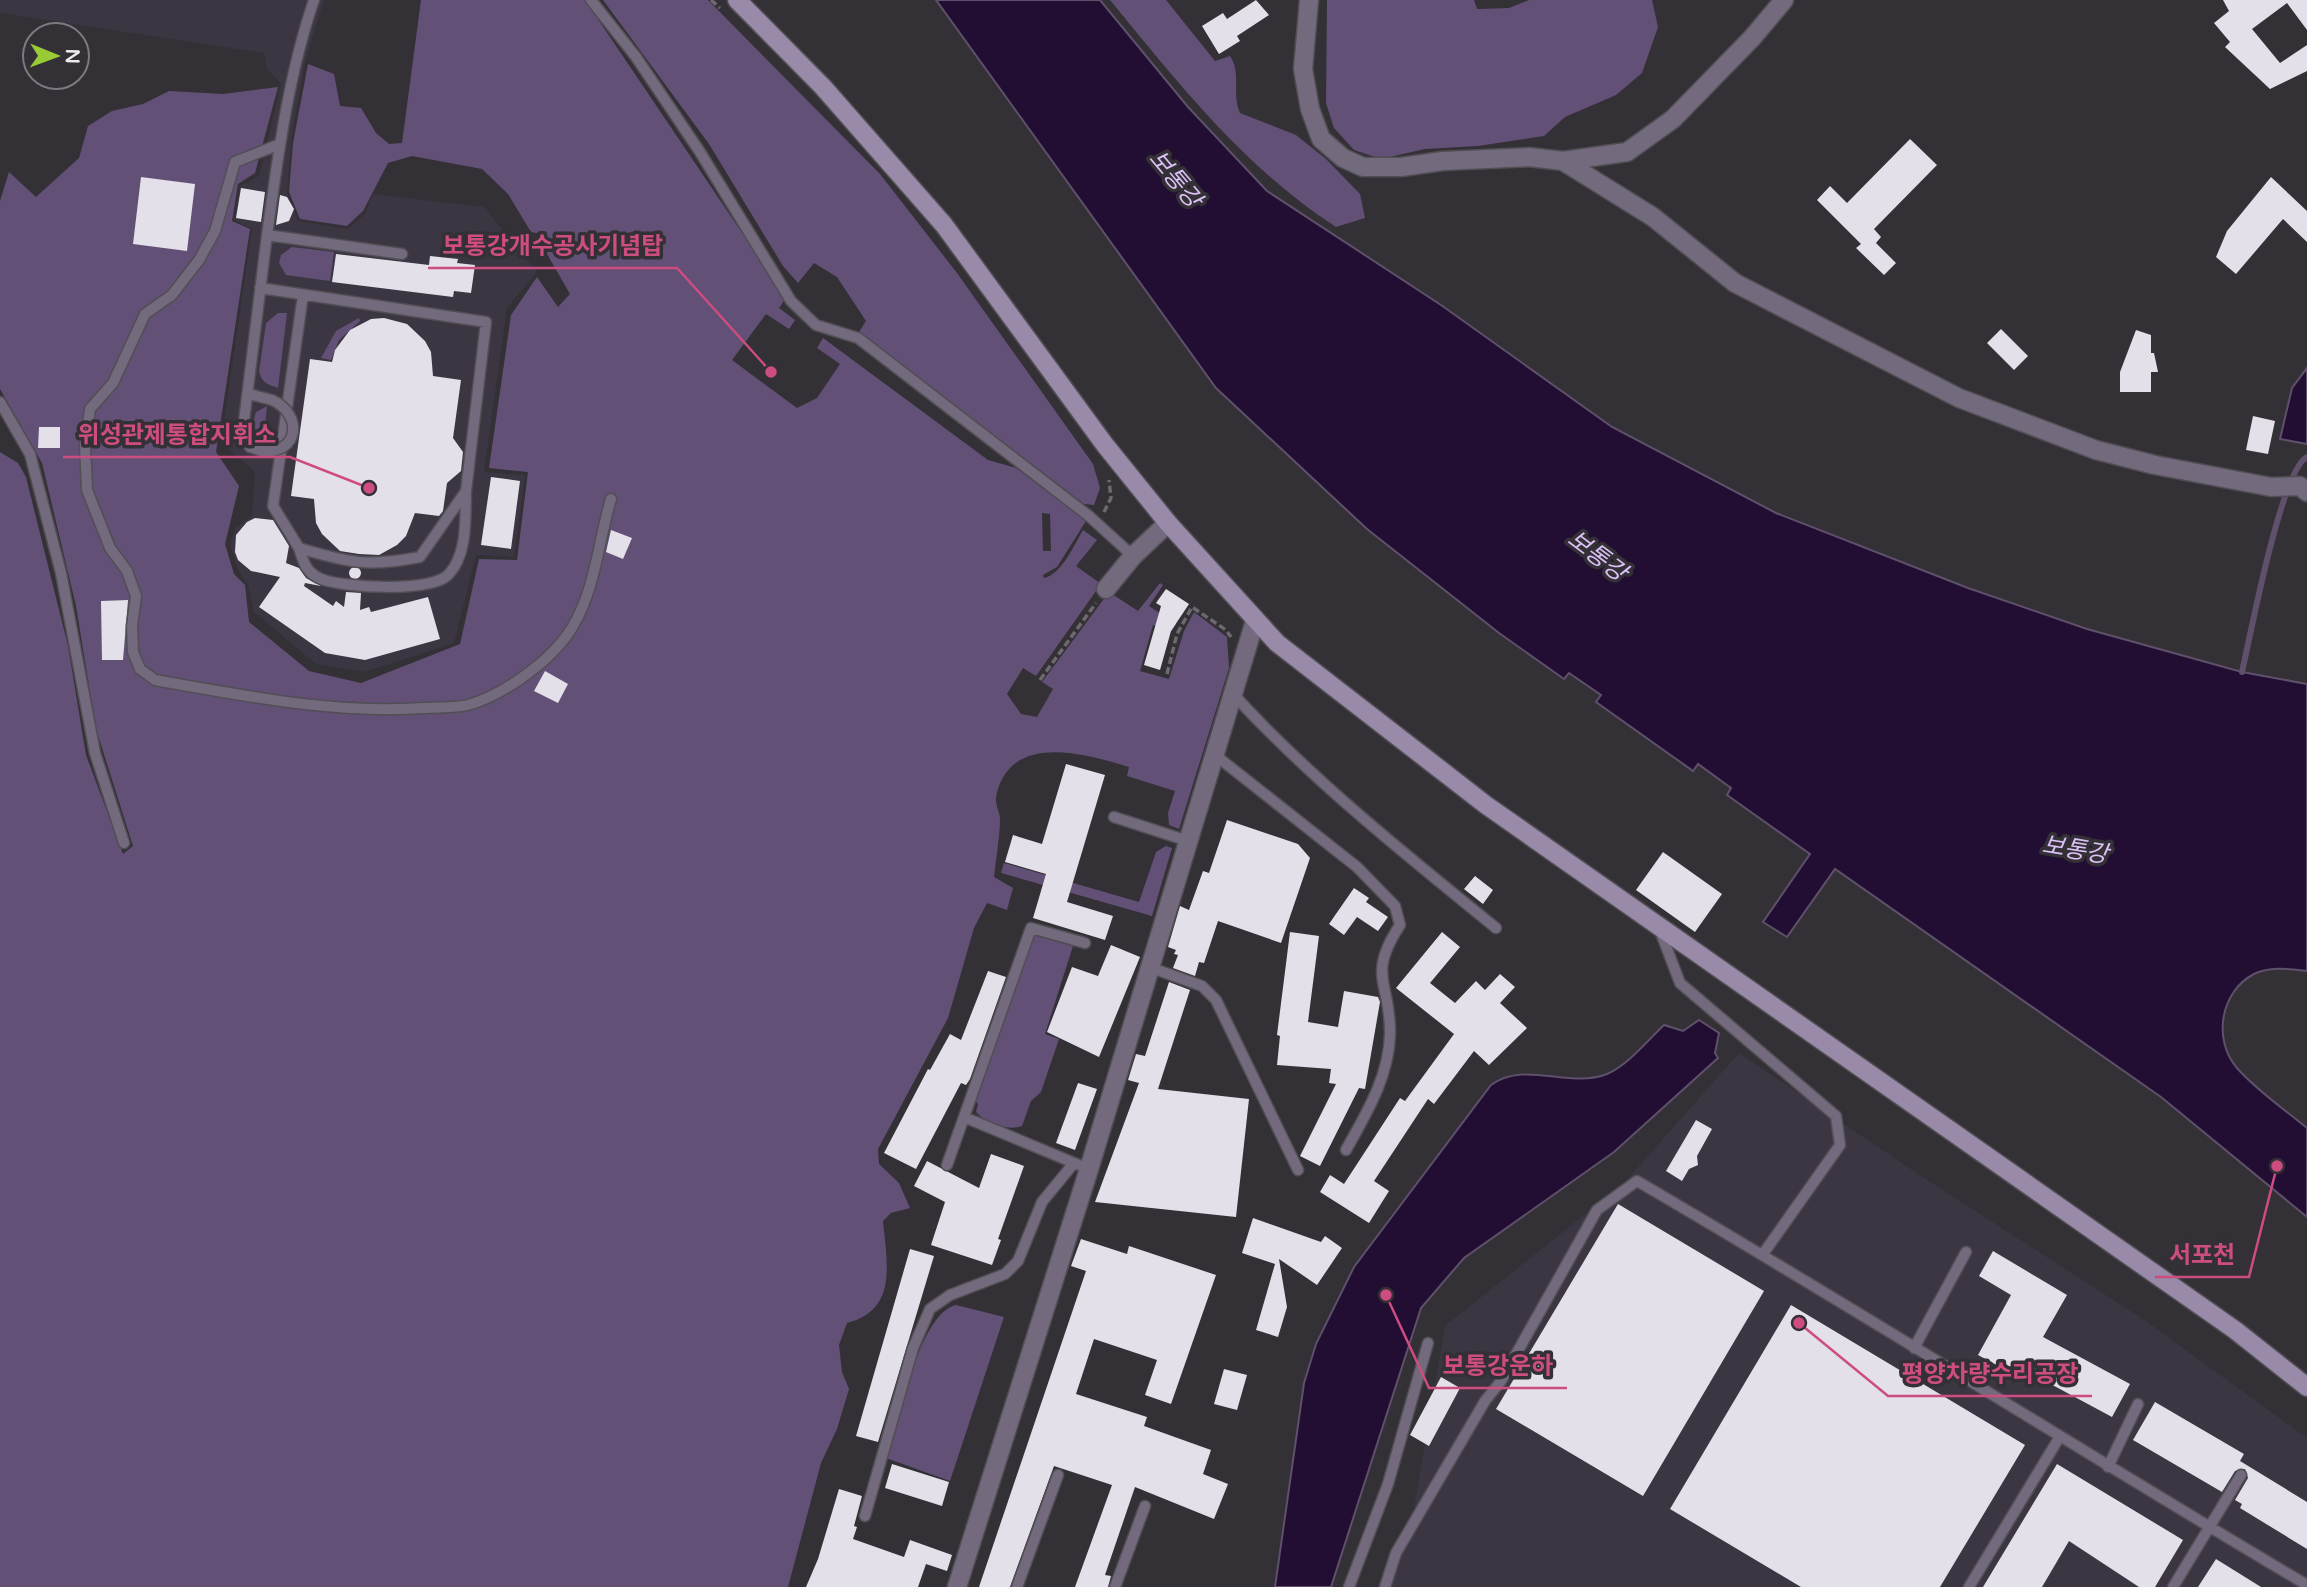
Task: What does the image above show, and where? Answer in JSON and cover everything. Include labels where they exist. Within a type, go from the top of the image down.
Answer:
[{"type":"main road","points":[[737,0],[823,87],[944,225],[1105,445],[1168,523],[1277,643],[1486,805],[2235,1330],[2307,1387]]},
{"type":"street","points":[[1309,0],[1303,69],[1310,109],[1321,139],[1343,158],[1363,167],[1401,167],[1443,161],[1529,157],[1563,161],[1627,152],[1673,119],[1752,38],[1784,0]]},
{"type":"street","points":[[1563,161],[1653,218],[1735,283],[1959,398],[2096,450],[2155,465],[2298,486]]},
{"type":"street","points":[[1106,589],[1133,555],[1168,523]]},
{"type":"street","points":[[957,1587],[1081,1166],[1149,967],[1255,621]]},
{"type":"lane","points":[[249,394],[284,405],[290,413],[293,424],[290,440],[285,448],[275,452],[250,447],[245,439],[244,421],[280,144],[301,38],[314,0]]},
{"type":"lane","points":[[591,0],[635,57],[700,152],[790,301],[816,325],[858,338],[1097,523],[1133,555]]},
{"type":"lane","points":[[280,144],[235,162],[215,231],[199,260],[172,295],[145,314],[113,383],[90,409],[85,445],[87,490],[110,548],[127,571],[136,596],[132,626],[133,652],[140,669],[155,680],[287,703],[379,711],[467,705],[498,691],[548,659],[572,627],[596,567],[602,528],[611,499]]},
{"type":"lane","points":[[267,235],[402,254]]},
{"type":"lane","points":[[260,288],[486,322],[466,491],[463,545],[449,575],[429,585],[406,589],[320,579],[306,569],[299,548],[273,506],[303,295]]},
{"type":"lane","points":[[0,402],[30,454],[61,573],[94,753],[124,843]]},
{"type":"lane","points":[[299,548],[342,561],[380,565],[420,557],[466,491]]},
{"type":"lane","points":[[1233,694],[1283,746],[1408,857],[1496,928]]},
{"type":"lane","points":[[1215,755],[1357,867],[1395,906],[1399,925],[1385,948],[1380,972],[1390,1035],[1380,1089],[1346,1150]]},
{"type":"lane","points":[[1114,817],[1188,841]]},
{"type":"lane","points":[[1657,924],[1680,983],[1836,1115],[1840,1145],[1763,1254]]},
{"type":"lane","points":[[947,1165],[1031,928],[1084,943]]},
{"type":"lane","points":[[1149,967],[1202,986],[1216,1000],[1298,1170]]},
{"type":"lane","points":[[865,1516],[913,1348],[930,1309],[950,1294],[1005,1275],[1018,1261],[1042,1202],[1081,1166],[964,1117]]},
{"type":"lane","points":[[1385,1587],[1396,1553],[1485,1401],[1501,1381],[1597,1210],[1637,1181],[1763,1254],[2059,1438],[2307,1585]]},
{"type":"lane","points":[[1914,1348],[1966,1252]]},
{"type":"lane","points":[[1349,1587],[1388,1483],[1428,1343]]},
{"type":"lane","points":[[2108,1467],[2138,1404]]},
{"type":"lane","points":[[1969,1587],[2059,1438]]},
{"type":"lane","points":[[1017,1587],[1058,1475]]},
{"type":"lane","points":[[2173,1587],[2241,1475]]},
{"type":"lane","points":[[1115,1587],[1145,1506]]},
{"type":"path","points":[[711,0],[721,9]]},
{"type":"path","points":[[1097,523],[1111,498],[1106,472]]},
{"type":"path","points":[[1040,680],[1106,589]]},
{"type":"path","points":[[1167,674],[1177,634],[1192,607],[1226,630],[1233,639]]},
{"type":"shaded area","points":[[0,0],[324,0],[305,62],[291,141],[287,192],[298,221],[348,229],[365,214],[373,194],[484,207],[537,272],[507,308],[484,472],[525,475],[514,557],[476,555],[454,643],[364,672],[316,664],[254,612],[248,585],[237,568],[230,544],[235,528],[252,515],[255,472],[221,443],[252,229],[234,220],[240,186],[259,176],[281,84],[267,69],[264,53],[91,27],[91,21],[53,21],[0,13]]},
{"type":"shaded area","points":[[421,0],[585,0],[786,298],[779,308],[795,320],[789,329],[766,314],[732,360],[797,408],[817,398],[840,364],[817,348],[823,338],[988,460],[1016,468],[1086,521],[1057,567],[1043,575],[1044,578],[1050,575],[1062,565],[1083,530],[1097,540],[1076,566],[1101,584],[1036,676],[1023,668],[1007,694],[1021,714],[1037,717],[1053,689],[1042,682],[1109,592],[1138,611],[1160,583],[1163,585],[1149,606],[1176,624],[1172,631],[1153,625],[1140,671],[1169,679],[1184,631],[1194,612],[1227,637],[1229,668],[1179,829],[1169,825],[1168,813],[1175,791],[1127,776],[1129,767],[1070,753],[1050,752],[1032,755],[1016,763],[1004,776],[996,797],[1000,825],[994,877],[1013,888],[1007,910],[987,903],[974,928],[948,1018],[878,1149],[879,1164],[899,1183],[910,1208],[891,1213],[883,1221],[887,1268],[882,1296],[875,1307],[863,1317],[847,1323],[839,1345],[842,1372],[849,1389],[837,1429],[821,1463],[788,1587],[0,1587],[0,452],[18,463],[26,477],[68,646],[86,755],[123,854],[133,846],[96,729],[76,606],[42,463],[0,389],[0,201],[9,172],[36,197],[79,158],[88,126],[112,111],[143,104],[169,91],[223,94],[278,87],[255,173],[238,184],[232,221],[250,229],[216,452],[239,486],[225,544],[234,574],[245,585],[249,622],[309,671],[361,683],[460,644],[479,559],[517,560],[528,472],[489,468],[511,315],[537,277],[558,307],[570,294],[539,240],[540,234],[531,232],[508,194],[482,169],[412,156],[388,163],[363,211],[347,226],[300,219],[289,192],[293,143],[308,64],[334,74],[340,106],[361,108],[376,133],[389,144],[402,143]],"holes":[[[1042,513],[1050,514],[1051,551],[1043,551]]]},
{"type":"shaded area","points":[[603,0],[708,0],[880,174],[957,273],[1093,464],[1100,488],[1094,505],[1084,504],[859,332],[866,321],[837,277],[814,263],[798,283],[783,266],[709,144]]},
{"type":"shaded area","points":[[1110,0],[1166,0],[1215,61],[1230,56],[1234,63],[1236,99],[1240,113],[1296,135],[1326,159],[1360,194],[1365,218],[1336,227],[1272,178],[1214,122]]},
{"type":"shaded area","points":[[1327,0],[1474,0],[1477,9],[1509,8],[1529,0],[1652,0],[1658,27],[1642,73],[1616,95],[1565,117],[1544,136],[1478,146],[1425,149],[1381,159],[1354,150],[1334,128],[1326,103]]},
{"type":"shaded area","points":[[292,247],[334,252],[330,281],[286,275],[279,263],[281,255]]},
{"type":"shaded area","points":[[278,313],[287,313],[278,388],[266,382],[259,371],[266,323]]},
{"type":"shaded area","points":[[359,318],[360,321],[339,340],[331,360],[321,358],[336,331]]},
{"type":"shaded area","points":[[267,406],[263,444],[255,433],[254,421],[256,412]]},
{"type":"shaded area","points":[[1166,846],[1172,848],[1152,916],[1001,873],[1004,863],[1139,902],[1156,852]]},
{"type":"shaded area","points":[[1033,935],[1073,946],[1045,1034],[1059,1039],[1041,1092],[1031,1101],[1022,1126],[1004,1127],[980,1116],[976,1112],[978,1104],[972,1097]]},
{"type":"shaded area","points":[[1739,1053],[1915,1172],[2143,1319],[2307,1438],[2307,1587],[1379,1587],[1412,1520],[1445,1326],[1624,1183]]},
{"type":"shaded area","points":[[956,1305],[1004,1317],[950,1481],[886,1458],[920,1348],[943,1312]]},
{"type":"water","name":"보통강","points":[[936,0],[1100,0],[1188,107],[1267,191],[1441,305],[1612,427],[1776,513],[1968,588],[2087,629],[2242,672],[2307,684],[2307,971],[2280,969],[2254,974],[2234,992],[2224,1016],[2223,1030],[2224,1043],[2237,1068],[2261,1092],[2307,1128],[2307,1217],[2161,1097],[1835,869],[1787,937],[1763,922],[1810,854],[1727,795],[1731,788],[1698,764],[1693,771],[1596,702],[1601,695],[1569,673],[1564,679],[1499,633],[1367,529],[1216,388]]},
{"type":"water","points":[[2307,368],[2307,444],[2280,439],[2292,388]]},
{"type":"water","points":[[1699,1020],[1719,1033],[1715,1053],[1718,1058],[1614,1152],[1464,1258],[1421,1308],[1331,1587],[1275,1587],[1304,1383],[1316,1344],[1354,1267],[1491,1085],[1504,1078],[1519,1075],[1578,1079],[1607,1074],[1630,1059],[1664,1025],[1683,1031]]},
{"type":"building","points":[[1256,0],[1269,15],[1237,36],[1240,41],[1219,54],[1202,26],[1223,13],[1227,19]]},
{"type":"building","points":[[2223,0],[2307,0],[2307,30],[2287,3],[2252,29],[2280,63],[2307,45],[2307,71],[2270,89],[2225,47],[2230,42],[2214,23],[2229,11]]},
{"type":"building","points":[[1910,139],[1937,165],[1874,229],[1881,237],[1876,243],[1896,263],[1884,275],[1856,248],[1861,244],[1817,200],[1830,186],[1847,203]]},
{"type":"building","points":[[141,177],[195,184],[187,251],[133,244]]},
{"type":"building","points":[[2271,177],[2307,211],[2307,242],[2283,219],[2236,274],[2216,257],[2227,231]]},
{"type":"building","points":[[241,188],[265,192],[261,222],[236,218]]},
{"type":"building","points":[[280,195],[287,197],[294,209],[289,221],[276,225]]},
{"type":"building","points":[[336,254],[429,265],[430,256],[458,259],[457,263],[475,265],[471,293],[454,291],[453,297],[332,282]]},
{"type":"building","points":[[384,318],[407,324],[425,341],[431,352],[433,376],[461,380],[453,438],[463,452],[461,471],[447,483],[443,511],[439,516],[415,513],[406,536],[397,545],[379,555],[359,554],[340,551],[322,534],[316,523],[314,499],[291,496],[310,359],[332,362],[335,350],[350,330],[371,319]]},
{"type":"building","points":[[2001,329],[2028,356],[2014,370],[1987,343]]},
{"type":"building","points":[[2136,330],[2151,335],[2151,353],[2154,353],[2158,372],[2151,372],[2151,392],[2120,392],[2120,372]]},
{"type":"building","points":[[2253,416],[2275,421],[2268,454],[2246,450]]},
{"type":"building","points":[[39,427],[60,427],[60,448],[38,448]]},
{"type":"building","points":[[491,477],[520,481],[511,549],[481,545]]},
{"type":"building","points":[[255,518],[273,520],[289,546],[286,563],[299,568],[306,578],[321,586],[305,583],[304,586],[333,606],[336,601],[344,607],[346,592],[361,593],[360,610],[369,607],[371,612],[428,597],[440,639],[365,660],[325,653],[259,607],[280,577],[251,571],[238,560],[235,552],[236,535],[247,522]]},
{"type":"building","points":[[611,530],[632,538],[623,559],[606,552]]},
{"type":"building","points":[[350,568],[360,568],[360,578],[350,578]]},
{"type":"building","points":[[1166,589],[1189,604],[1171,631],[1160,670],[1144,665],[1161,606],[1156,603]]},
{"type":"building","points":[[128,600],[123,660],[102,660],[101,601]]},
{"type":"building","points":[[545,671],[568,684],[558,703],[534,691]]},
{"type":"building","points":[[1066,764],[1105,775],[1067,902],[1113,916],[1105,940],[1033,918],[1046,874],[1005,862],[1013,835],[1042,844]]},
{"type":"building","points":[[1227,820],[1298,844],[1310,858],[1281,943],[1218,921],[1204,963],[1199,962],[1195,976],[1173,968],[1178,955],[1174,954],[1176,950],[1168,947],[1180,906],[1189,910],[1203,871],[1209,873]]},
{"type":"building","points":[[1663,852],[1722,894],[1695,932],[1636,890]]},
{"type":"building","points":[[1475,876],[1493,890],[1483,904],[1464,889]]},
{"type":"building","points":[[1354,888],[1369,898],[1366,902],[1388,917],[1378,931],[1357,917],[1344,935],[1329,924]]},
{"type":"building","points":[[1290,932],[1319,936],[1308,1022],[1338,1027],[1344,991],[1378,997],[1380,1002],[1365,1089],[1359,1088],[1320,1166],[1300,1156],[1336,1084],[1329,1083],[1331,1069],[1277,1065],[1280,1036],[1277,1035]]},
{"type":"building","points":[[1442,932],[1460,947],[1430,983],[1455,1003],[1476,981],[1485,990],[1500,974],[1515,987],[1500,1003],[1527,1028],[1489,1065],[1474,1051],[1434,1104],[1428,1099],[1374,1181],[1389,1191],[1369,1223],[1320,1192],[1330,1175],[1344,1184],[1400,1098],[1405,1101],[1454,1034],[1396,988]]},
{"type":"building","points":[[1111,945],[1140,957],[1099,1057],[1047,1032],[1072,967],[1098,976]]},
{"type":"building","points":[[988,971],[1006,977],[970,1079],[966,1085],[961,1083],[916,1169],[884,1153],[928,1069],[930,1070],[950,1034],[961,1040]]},
{"type":"building","points":[[1169,982],[1190,990],[1158,1089],[1249,1099],[1236,1217],[1095,1202],[1139,1083],[1128,1080],[1136,1054],[1145,1056]]},
{"type":"building","points":[[1078,1083],[1097,1089],[1075,1150],[1056,1143]]},
{"type":"building","points":[[1696,1120],[1712,1129],[1697,1156],[1698,1165],[1689,1169],[1682,1181],[1666,1171]]},
{"type":"building","points":[[991,1154],[1024,1166],[998,1239],[1001,1240],[992,1265],[931,1245],[945,1202],[914,1186],[927,1161],[979,1188]]},
{"type":"building","points":[[1618,1204],[1764,1291],[1643,1496],[1496,1409]]},
{"type":"building","points":[[1253,1218],[1321,1242],[1325,1236],[1342,1248],[1317,1285],[1279,1259],[1287,1307],[1278,1337],[1256,1330],[1275,1264],[1242,1253]]},
{"type":"building","points":[[1081,1239],[1127,1254],[1129,1246],[1216,1275],[1171,1404],[1145,1395],[1157,1360],[1094,1339],[1076,1394],[1147,1417],[1144,1426],[1211,1450],[1203,1474],[1228,1484],[1214,1519],[1135,1487],[1105,1575],[1111,1576],[1108,1587],[1075,1587],[1112,1485],[1054,1466],[1010,1587],[979,1587],[1086,1271],[1071,1266]]},
{"type":"building","points":[[910,1249],[934,1256],[878,1442],[856,1436]]},
{"type":"building","points":[[1993,1251],[2067,1295],[2043,1337],[2130,1384],[2112,1417],[2021,1368],[2017,1376],[1978,1355],[2011,1295],[1979,1276]]},
{"type":"building","points":[[1791,1305],[2025,1445],[1940,1587],[1801,1587],[1670,1509]]},
{"type":"building","points":[[1224,1369],[1247,1375],[1237,1410],[1214,1404]]},
{"type":"building","points":[[1441,1377],[1460,1388],[1429,1446],[1410,1435]]},
{"type":"building","points":[[2155,1402],[2244,1454],[2240,1461],[2307,1502],[2307,1549],[2240,1508],[2242,1504],[2235,1500],[2248,1478],[2245,1469],[2235,1471],[2222,1492],[2133,1440]]},
{"type":"building","points":[[892,1464],[949,1482],[942,1506],[885,1488]]},
{"type":"building","points":[[2057,1464],[2183,1540],[2155,1587],[2139,1587],[2069,1541],[2042,1587],[1983,1587]]},
{"type":"building","points":[[839,1489],[862,1496],[853,1539],[904,1557],[910,1540],[952,1555],[947,1571],[926,1564],[918,1587],[806,1587],[818,1559]]},
{"type":"building","points":[[2216,1559],[2261,1587],[2198,1587]]},
{"type":"waterway","points":[[2242,672],[2277,522],[2297,469],[2307,457]]},
{"type":"place","name":"보통강개수공사기념탑","points":[[771,372]]},
{"type":"place","name":"위성관제통합지휘소","points":[[369,488]]},
{"type":"place","name":"서포천","points":[[2277,1166]]},
{"type":"place","name":"보통강운하","points":[[1386,1295]]},
{"type":"place","name":"평양차량수리공장","points":[[1799,1323]]}]
